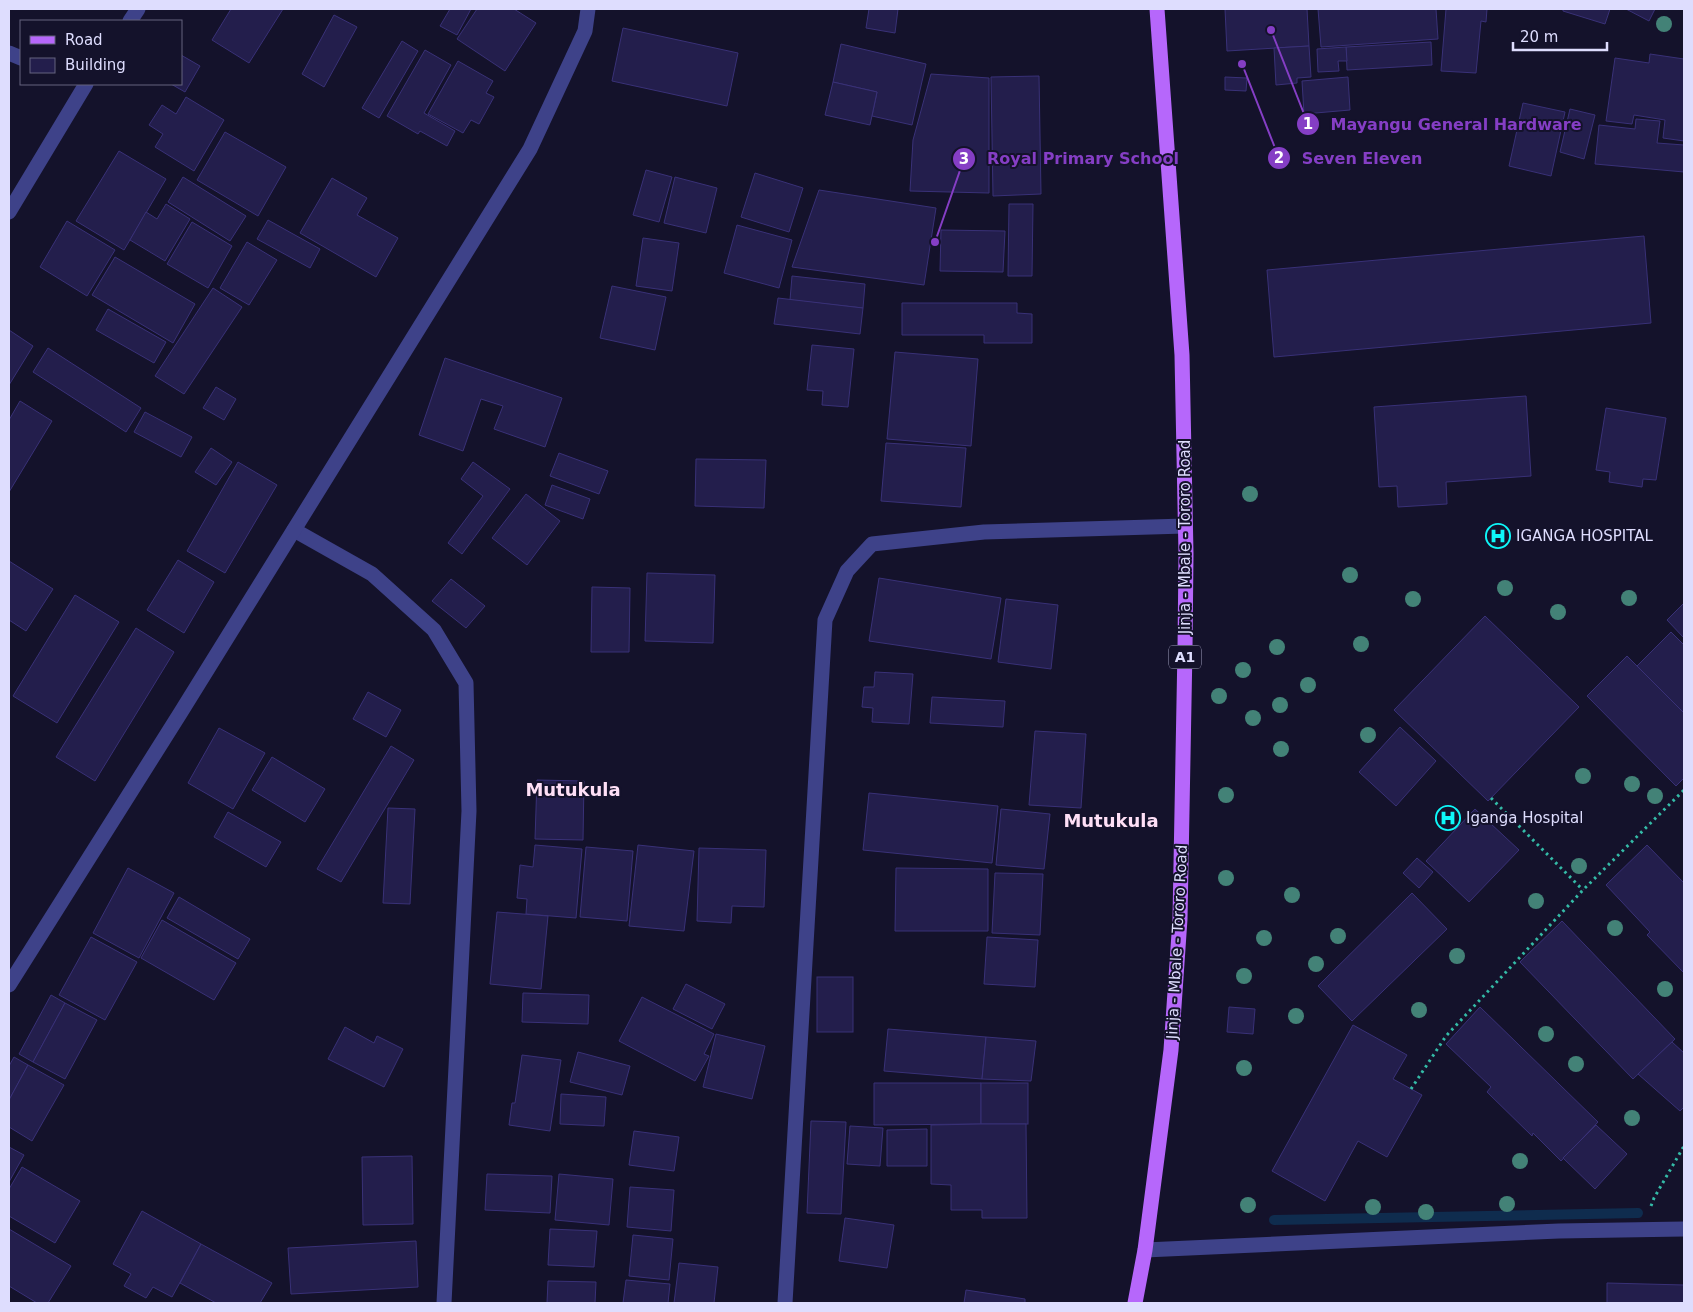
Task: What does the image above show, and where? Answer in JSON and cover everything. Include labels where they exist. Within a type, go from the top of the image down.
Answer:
[{"type":"main road","name":"Jinja - Mbale - Tororo Road","points":[[1135,1303],[1145,1250],[1172,1050],[1180,919],[1186,554],[1182,355],[1157,9]]},
{"type":"street","points":[[131,20],[138,9]]},
{"type":"street","points":[[9,985],[530,149],[585,31],[588,9]]},
{"type":"street","points":[[9,212],[85,85]]},
{"type":"street","points":[[785,1303],[825,620],[847,571],[872,544],[984,532],[1185,526]]},
{"type":"street","points":[[294,530],[372,574],[434,630],[466,683],[470,810],[444,1303]]},
{"type":"street","points":[[1145,1250],[1559,1231],[1684,1229]]},
{"type":"path","points":[[1411,1089],[1446,1036],[1583,890],[1684,790]]},
{"type":"path","points":[[1491,798],[1583,890]]},
{"type":"path","points":[[1643,1230],[1654,1198],[1684,1146]]},
{"type":"building","points":[[231,9],[283,9],[249,63],[212,40]]},
{"type":"building","points":[[450,9],[471,9],[457,35],[440,26]]},
{"type":"building","points":[[477,9],[514,9],[536,23],[505,71],[457,39]]},
{"type":"building","points":[[869,9],[898,9],[895,33],[866,28]]},
{"type":"building","points":[[1225,9],[1307,9],[1309,46],[1227,51]]},
{"type":"building","points":[[1318,9],[1436,9],[1438,39],[1321,47]]},
{"type":"building","points":[[1446,9],[1487,9],[1486,22],[1481,21],[1476,73],[1441,71]]},
{"type":"building","points":[[1563,9],[1610,9],[1605,24],[1563,11]]},
{"type":"building","points":[[1626,9],[1655,9],[1649,21]]},
{"type":"building","points":[[334,15],[357,27],[324,87],[302,74]]},
{"type":"building","points":[[623,28],[738,53],[727,106],[612,81]]},
{"type":"building","points":[[402,41],[418,51],[379,118],[362,108]]},
{"type":"building","points":[[1431,42],[1432,65],[1347,70],[1346,47]]},
{"type":"building","points":[[841,44],[926,64],[912,125],[872,116],[877,92],[833,82]]},
{"type":"building","points":[[1309,46],[1311,77],[1297,78],[1297,83],[1276,85],[1274,48]]},
{"type":"building","points":[[1346,47],[1347,61],[1338,61],[1339,71],[1318,72],[1317,49]]},
{"type":"building","points":[[425,50],[451,65],[424,113],[455,131],[447,146],[420,131],[418,134],[387,116]]},
{"type":"building","points":[[1650,54],[1684,59],[1684,141],[1663,138],[1665,120],[1634,115],[1632,124],[1606,121],[1615,58],[1649,63]]},
{"type":"building","points":[[182,56],[200,66],[185,92],[173,85],[182,85]]},
{"type":"building","points":[[458,61],[493,81],[486,93],[494,97],[479,124],[471,120],[463,133],[428,114]]},
{"type":"building","points":[[931,74],[989,78],[989,193],[910,191],[913,140]]},
{"type":"building","points":[[1039,76],[1041,194],[993,196],[991,77]]},
{"type":"building","points":[[1225,77],[1247,78],[1246,91],[1225,90]]},
{"type":"building","points":[[1348,77],[1350,110],[1304,114],[1302,81]]},
{"type":"building","points":[[833,82],[877,92],[870,125],[825,115]]},
{"type":"building","points":[[186,97],[224,120],[194,171],[155,147],[163,134],[149,125],[162,105],[176,114]]},
{"type":"building","points":[[1523,103],[1565,112],[1551,176],[1509,166]]},
{"type":"building","points":[[1570,109],[1595,115],[1584,159],[1560,152]]},
{"type":"building","points":[[1636,119],[1660,121],[1657,143],[1684,145],[1684,172],[1595,164],[1599,125],[1635,129]]},
{"type":"building","points":[[225,132],[286,167],[258,216],[197,180]]},
{"type":"building","points":[[119,151],[166,179],[124,250],[76,221]]},
{"type":"building","points":[[646,170],[672,177],[659,222],[633,215]]},
{"type":"building","points":[[755,173],[803,188],[789,232],[741,217]]},
{"type":"building","points":[[183,177],[246,216],[230,241],[168,202]]},
{"type":"building","points":[[675,177],[717,188],[706,233],[664,223]]},
{"type":"building","points":[[332,178],[367,198],[357,215],[398,238],[376,277],[300,233]]},
{"type":"building","points":[[819,190],[936,208],[924,285],[792,267]]},
{"type":"building","points":[[166,204],[190,219],[165,261],[130,240],[146,212],[157,219]]},
{"type":"building","points":[[1009,204],[1033,204],[1032,276],[1008,276]]},
{"type":"building","points":[[268,220],[320,249],[310,268],[257,239]]},
{"type":"building","points":[[67,221],[115,250],[87,296],[40,267]]},
{"type":"building","points":[[192,222],[232,246],[208,288],[167,264]]},
{"type":"building","points":[[737,225],[792,240],[779,288],[724,273]]},
{"type":"building","points":[[941,230],[1005,231],[1003,272],[940,271]]},
{"type":"building","points":[[1644,236],[1651,323],[1274,357],[1267,270]]},
{"type":"building","points":[[643,238],[679,243],[672,291],[636,286]]},
{"type":"building","points":[[247,242],[277,260],[249,305],[220,288]]},
{"type":"building","points":[[115,257],[195,304],[173,343],[92,295]]},
{"type":"building","points":[[792,276],[865,284],[863,308],[790,300]]},
{"type":"building","points":[[612,286],[666,297],[655,350],[600,338]]},
{"type":"building","points":[[213,288],[242,307],[184,394],[155,376]]},
{"type":"building","points":[[778,298],[863,308],[860,334],[774,324]]},
{"type":"building","points":[[902,303],[1017,303],[1017,313],[1032,314],[1032,343],[984,343],[984,335],[902,335]]},
{"type":"building","points":[[108,309],[166,342],[154,363],[96,330]]},
{"type":"building","points":[[9,330],[33,346],[9,385]]},
{"type":"building","points":[[812,345],[854,349],[848,407],[822,405],[823,391],[807,390]]},
{"type":"building","points":[[48,348],[141,408],[126,432],[33,372]]},
{"type":"building","points":[[895,352],[978,359],[971,446],[887,439]]},
{"type":"building","points":[[445,358],[562,398],[545,447],[494,429],[503,406],[481,399],[463,451],[419,435]]},
{"type":"building","points":[[216,387],[236,399],[224,420],[203,408]]},
{"type":"building","points":[[1526,396],[1531,476],[1446,482],[1447,504],[1398,507],[1397,486],[1379,487],[1374,407]]},
{"type":"building","points":[[20,401],[52,421],[9,492],[9,420]]},
{"type":"building","points":[[1606,408],[1666,418],[1656,480],[1643,479],[1642,487],[1609,482],[1610,472],[1596,470]]},
{"type":"building","points":[[145,412],[192,437],[181,457],[134,432]]},
{"type":"building","points":[[886,443],[966,448],[961,507],[881,501]]},
{"type":"building","points":[[211,448],[232,462],[216,485],[195,472]]},
{"type":"building","points":[[559,453],[608,471],[599,494],[550,476]]},
{"type":"building","points":[[696,459],[766,460],[764,508],[695,506]]},
{"type":"building","points":[[238,462],[277,485],[225,573],[187,551]]},
{"type":"building","points":[[473,462],[510,489],[462,554],[448,543],[483,496],[461,479]]},
{"type":"building","points":[[552,485],[590,499],[583,519],[545,505]]},
{"type":"building","points":[[526,494],[560,521],[527,565],[492,538]]},
{"type":"building","points":[[178,560],[214,582],[184,633],[147,610]]},
{"type":"building","points":[[9,561],[53,589],[26,631],[9,620]]},
{"type":"building","points":[[647,573],[715,575],[713,643],[645,641]]},
{"type":"building","points":[[879,578],[1001,598],[991,659],[869,641]]},
{"type":"building","points":[[451,579],[485,606],[466,628],[432,601]]},
{"type":"building","points":[[592,587],[630,588],[629,652],[591,652]]},
{"type":"building","points":[[75,595],[119,622],[57,723],[13,696]]},
{"type":"building","points":[[1006,599],[1058,605],[1051,669],[998,662]]},
{"type":"building","points":[[1684,603],[1684,638],[1667,620]]},
{"type":"building","points":[[1485,616],[1579,707],[1488,801],[1394,710]]},
{"type":"building","points":[[136,628],[174,652],[95,781],[56,757]]},
{"type":"building","points":[[1671,632],[1684,645],[1684,713],[1637,666]]},
{"type":"building","points":[[1627,656],[1684,713],[1684,778],[1676,786],[1587,696]]},
{"type":"building","points":[[875,672],[913,674],[909,724],[872,722],[873,708],[862,707],[864,687],[874,687]]},
{"type":"building","points":[[368,692],[401,710],[386,737],[353,719]]},
{"type":"building","points":[[932,697],[1005,701],[1003,727],[930,723]]},
{"type":"building","points":[[1400,727],[1436,761],[1396,806],[1359,772]]},
{"type":"building","points":[[219,728],[265,753],[233,809],[188,783]]},
{"type":"building","points":[[1035,731],[1086,734],[1081,808],[1029,805]]},
{"type":"building","points":[[391,746],[414,760],[341,882],[317,869]]},
{"type":"building","points":[[272,757],[325,789],[305,822],[252,790]]},
{"type":"building","points":[[537,780],[584,781],[583,840],[535,839]]},
{"type":"building","points":[[869,793],[998,806],[992,863],[863,850]]},
{"type":"building","points":[[388,808],[415,809],[410,904],[383,903]]},
{"type":"building","points":[[1001,809],[1050,814],[1044,869],[996,865]]},
{"type":"building","points":[[1475,809],[1519,850],[1469,902],[1426,861]]},
{"type":"building","points":[[228,812],[281,842],[266,867],[214,837]]},
{"type":"building","points":[[535,845],[582,849],[576,918],[526,914],[527,899],[517,898],[520,865],[533,867]]},
{"type":"building","points":[[638,845],[694,851],[684,931],[629,926]]},
{"type":"building","points":[[1647,845],[1684,883],[1684,973],[1647,935],[1650,932],[1606,885]]},
{"type":"building","points":[[586,847],[633,851],[627,921],[580,917]]},
{"type":"building","points":[[699,848],[766,850],[764,907],[732,906],[731,923],[697,921]]},
{"type":"building","points":[[1417,858],[1433,872],[1419,888],[1403,873]]},
{"type":"building","points":[[128,868],[174,893],[139,958],[93,933]]},
{"type":"building","points":[[896,868],[988,869],[988,931],[895,931]]},
{"type":"building","points":[[995,873],[1043,874],[1040,935],[992,933]]},
{"type":"building","points":[[1412,893],[1447,929],[1352,1021],[1318,986]]},
{"type":"building","points":[[179,897],[250,939],[238,959],[167,918]]},
{"type":"building","points":[[497,912],[548,916],[541,989],[490,984]]},
{"type":"building","points":[[162,920],[236,963],[214,1000],[141,958]]},
{"type":"building","points":[[1562,921],[1675,1039],[1633,1079],[1520,962]]},
{"type":"building","points":[[91,937],[137,962],[105,1020],[59,995]]},
{"type":"building","points":[[987,937],[1038,940],[1035,987],[984,984]]},
{"type":"building","points":[[817,977],[853,977],[853,1032],[817,1032]]},
{"type":"building","points":[[686,984],[725,1004],[712,1029],[673,1009]]},
{"type":"building","points":[[523,993],[589,995],[588,1024],[522,1022]]},
{"type":"building","points":[[51,995],[65,1003],[33,1062],[19,1054]]},
{"type":"building","points":[[642,997],[714,1034],[704,1054],[709,1056],[695,1081],[619,1041]]},
{"type":"building","points":[[65,1003],[97,1020],[65,1079],[33,1062]]},
{"type":"building","points":[[1229,1007],[1255,1009],[1253,1034],[1227,1032]]},
{"type":"building","points":[[1480,1007],[1598,1122],[1561,1161],[1487,1092],[1491,1087],[1446,1044]]},
{"type":"building","points":[[1353,1025],[1407,1055],[1393,1079],[1422,1095],[1387,1157],[1358,1141],[1325,1201],[1272,1171]]},
{"type":"building","points":[[345,1027],[374,1043],[377,1036],[403,1049],[384,1087],[328,1059]]},
{"type":"building","points":[[888,1029],[986,1037],[982,1079],[884,1071]]},
{"type":"building","points":[[716,1034],[765,1046],[752,1099],[703,1087]]},
{"type":"building","points":[[986,1037],[1036,1041],[1031,1081],[982,1079]]},
{"type":"building","points":[[1672,1042],[1684,1053],[1684,1107],[1680,1111],[1638,1074]]},
{"type":"building","points":[[578,1052],[630,1066],[622,1095],[570,1082]]},
{"type":"building","points":[[522,1055],[561,1060],[550,1131],[509,1125],[512,1103],[515,1103]]},
{"type":"building","points":[[14,1057],[28,1065],[9,1100],[9,1066]]},
{"type":"building","points":[[28,1065],[64,1085],[32,1141],[9,1127],[9,1100]]},
{"type":"building","points":[[874,1083],[981,1083],[981,1124],[874,1125]]},
{"type":"building","points":[[981,1083],[1028,1083],[1028,1124],[981,1124]]},
{"type":"building","points":[[561,1094],[606,1097],[604,1126],[560,1124]]},
{"type":"building","points":[[811,1121],[846,1122],[841,1214],[807,1213]]},
{"type":"building","points":[[1026,1124],[1027,1218],[982,1218],[982,1210],[951,1210],[951,1185],[931,1184],[931,1125]]},
{"type":"building","points":[[1596,1125],[1627,1154],[1595,1189],[1563,1158]]},
{"type":"building","points":[[850,1126],[883,1128],[880,1166],[847,1164]]},
{"type":"building","points":[[927,1129],[927,1166],[887,1166],[887,1130]]},
{"type":"building","points":[[634,1131],[679,1137],[674,1171],[629,1165]]},
{"type":"building","points":[[9,1147],[24,1155],[9,1182]]},
{"type":"building","points":[[412,1156],[413,1224],[363,1225],[362,1157]]},
{"type":"building","points":[[22,1167],[80,1201],[55,1243],[9,1216],[9,1189]]},
{"type":"building","points":[[487,1174],[552,1176],[550,1213],[485,1210]]},
{"type":"building","points":[[559,1174],[613,1179],[609,1225],[555,1220]]},
{"type":"building","points":[[630,1187],[674,1190],[671,1231],[627,1227]]},
{"type":"building","points":[[142,1211],[201,1244],[172,1297],[153,1287],[146,1298],[124,1286],[131,1274],[113,1264]]},
{"type":"building","points":[[845,1218],[894,1225],[887,1268],[839,1261]]},
{"type":"building","points":[[9,1229],[71,1266],[48,1303],[37,1303],[9,1286]]},
{"type":"building","points":[[550,1229],[597,1231],[594,1267],[548,1265]]},
{"type":"building","points":[[633,1235],[673,1239],[669,1280],[629,1276]]},
{"type":"building","points":[[416,1241],[418,1287],[291,1294],[288,1248]]},
{"type":"building","points":[[201,1244],[272,1283],[260,1303],[216,1303],[180,1283]]},
{"type":"building","points":[[679,1263],[718,1267],[714,1303],[674,1303]]},
{"type":"building","points":[[626,1280],[670,1284],[668,1303],[623,1303]]},
{"type":"building","points":[[548,1281],[596,1282],[595,1303],[547,1303]]},
{"type":"building","points":[[1607,1283],[1684,1285],[1684,1303],[1607,1303]]},
{"type":"building","points":[[966,1290],[1025,1299],[1025,1303],[964,1303]]},
{"type":"waterway","points":[[1274,1220],[1638,1213]]},
{"type":"place","name":"Mayangu General Hardware","points":[[1271,30]]},
{"type":"place","name":"Seven Eleven","points":[[1242,64]]},
{"type":"place","name":"Royal Primary School","points":[[935,242]]},
{"type":"place","name":"IGANGA HOSPITAL","points":[[1498,536]]},
{"type":"place","name":"Iganga Hospital","points":[[1448,818]]},
{"type":"district","name":"Mutukula","points":[[573,790]]},
{"type":"district","name":"Mutukula","points":[[1111,821]]}]
